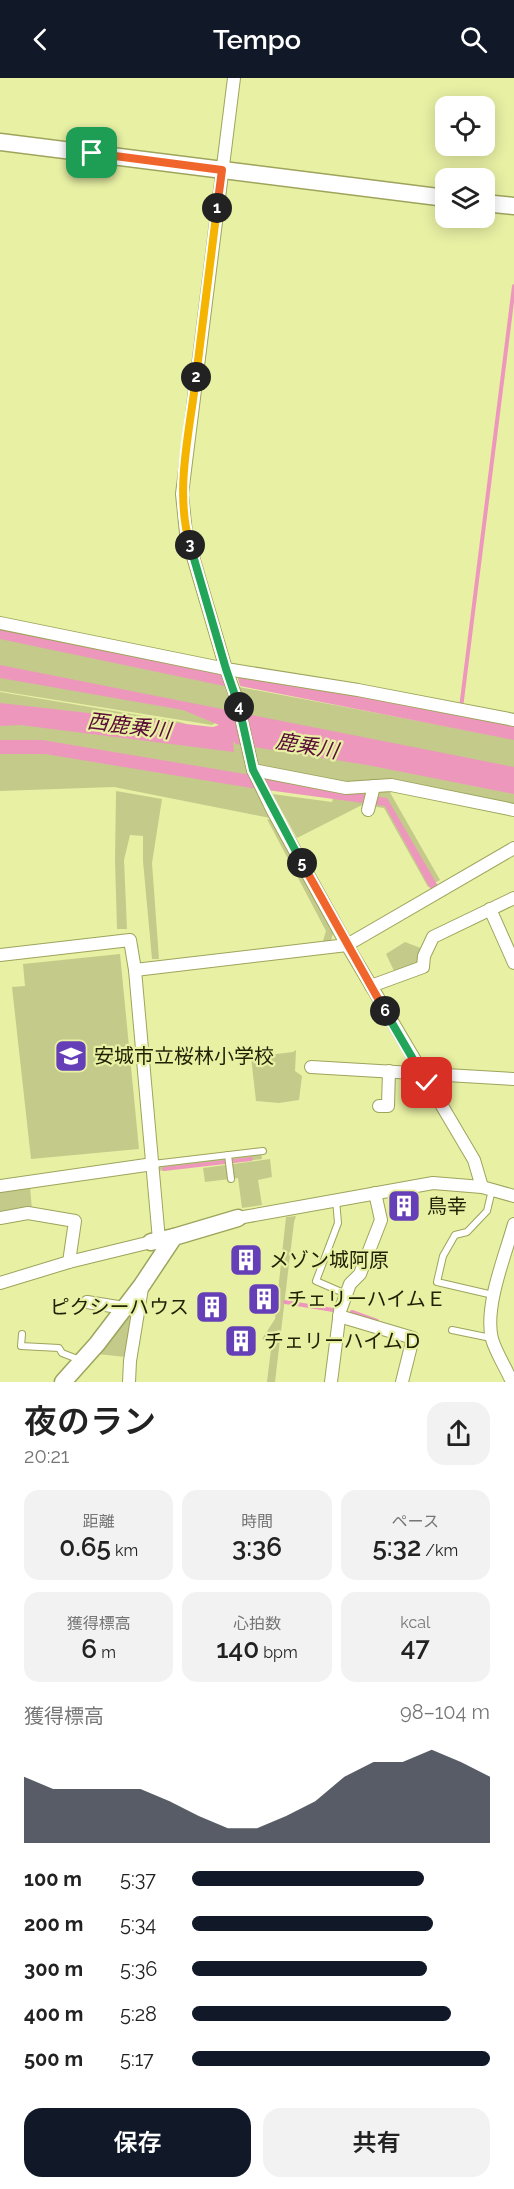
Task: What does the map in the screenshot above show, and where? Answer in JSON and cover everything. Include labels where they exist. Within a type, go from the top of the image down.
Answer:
[{"type":"street","points":[[234,78],[182,494],[186,533],[234,690],[255,775],[347,945],[474,1160],[487,1188]]},
{"type":"street","points":[[0,142],[435,197]]},
{"type":"street","points":[[495,203],[514,206]]},
{"type":"street","points":[[0,623],[226,669],[358,690],[514,720]]},
{"type":"street","points":[[255,775],[346,788],[371,799],[391,785],[514,810]]},
{"type":"street","points":[[135,970],[347,945],[514,848]]},
{"type":"street","points":[[371,986],[423,967],[424,956],[433,937],[514,898]]},
{"type":"street","points":[[490,909],[513,960]]},
{"type":"street","points":[[0,955],[130,940],[135,970],[162,1240],[142,1285],[83,1361],[63,1382]]},
{"type":"street","points":[[311,1067],[514,1079]]},
{"type":"street","points":[[379,1106],[388,1106],[389,1071]]},
{"type":"street","points":[[0,1186],[153,1164]]},
{"type":"street","points":[[0,1282],[238,1218],[375,1193],[433,1184],[487,1188],[514,1196]]},
{"type":"street","points":[[331,1382],[339,1316],[350,1284],[360,1274],[381,1220],[375,1193]]},
{"type":"street","points":[[0,1218],[28,1214],[75,1221],[69,1262]]},
{"type":"street","points":[[512,1379],[492,1338],[493,1294],[514,1224]]},
{"type":"street","points":[[129,1382],[142,1285]]},
{"type":"street","points":[[87,1302],[124,1308]]},
{"type":"street","points":[[339,1316],[413,1338],[402,1382]]},
{"type":"lane","points":[[153,1164],[263,1151]]},
{"type":"lane","points":[[228,1155],[231,1179]]},
{"type":"lane","points":[[487,1188],[487,1210],[466,1232],[455,1235],[443,1256],[437,1282],[493,1294]]},
{"type":"lane","points":[[336,1200],[338,1223],[316,1281],[346,1294]]},
{"type":"lane","points":[[452,1330],[492,1338]]},
{"type":"lane","points":[[22,1334],[21,1346],[60,1348],[62,1353],[83,1361]]},
{"type":"green space","points":[[0,626],[224,670],[235,710],[212,725],[0,691]]},
{"type":"green space","points":[[239,687],[514,739],[514,806],[352,784],[257,766]]},
{"type":"green space","points":[[0,692],[180,722],[241,742],[270,818],[114,787],[0,791]]},
{"type":"green space","points":[[335,789],[388,789],[440,880],[428,887],[384,808],[362,805],[297,838],[272,794],[332,802]]},
{"type":"green space","points":[[116,791],[162,799],[152,863],[159,959],[152,959],[143,861],[143,836],[130,835],[124,860],[127,929],[117,929]]},
{"type":"green space","points":[[267,819],[271,820],[334,930],[330,944],[314,945],[323,941],[326,931]]},
{"type":"green space","points":[[405,942],[423,949],[418,963],[395,973],[386,954]]},
{"type":"green space","name":"安城市立桜林小学校","points":[[120,954],[139,1149],[31,1159],[12,987],[25,986],[23,964]]},
{"type":"green space","points":[[296,1050],[295,1071],[302,1076],[299,1100],[279,1103],[256,1101],[251,1057]]},
{"type":"green space","points":[[261,1153],[262,1159],[158,1171],[158,1167]]},
{"type":"green space","points":[[270,1159],[272,1177],[258,1180],[262,1205],[242,1208],[238,1178],[205,1182],[203,1168]]},
{"type":"green space","points":[[30,1186],[32,1211],[0,1214],[0,1191]]},
{"type":"green space","points":[[296,1216],[275,1382],[267,1382],[272,1341],[262,1339],[275,1319],[286,1217]]},
{"type":"green space","points":[[127,1314],[132,1317],[126,1357],[97,1354]]},
{"type":"water","points":[[0,628],[225,673],[229,687],[0,639]]},
{"type":"water","points":[[0,665],[514,767],[514,794],[367,765],[236,744],[233,741],[234,752],[20,725],[0,726],[0,703],[213,727],[219,725],[183,710],[0,678]]},
{"type":"water","points":[[237,674],[514,722],[514,740],[240,686]]},
{"type":"water","points":[[0,740],[42,740],[251,775],[257,789],[45,754],[0,754]]},
{"type":"water","points":[[261,777],[387,798],[438,886],[431,890],[385,806],[267,790]]},
{"type":"waterway","points":[[461,708],[514,286]]},
{"type":"waterway","points":[[164,1169],[251,1159]]},
{"type":"waterway","points":[[285,1302],[333,1310]]},
{"type":"waterway","points":[[352,1312],[377,1321]]},
{"type":"place","name":"安城市立桜林小学校","points":[[71,1056]]},
{"type":"place","name":"鳥幸","points":[[404,1206]]},
{"type":"place","name":"メゾン城阿原","points":[[246,1260]]},
{"type":"place","name":"チェリーハイムＥ","points":[[264,1299]]},
{"type":"place","name":"ピクシーハウス","points":[[212,1307]]},
{"type":"place","name":"チェリーハイムＤ","points":[[241,1341]]},
{"type":"route","points":[[92,153],[222,170],[182,494],[186,533],[237,700],[253,770],[347,945],[427,1083]]},
{"type":"water label","name":"西鹿乗川","points":[[129,726]]},
{"type":"water label","name":"鹿乗川","points":[[307,746]]}]
